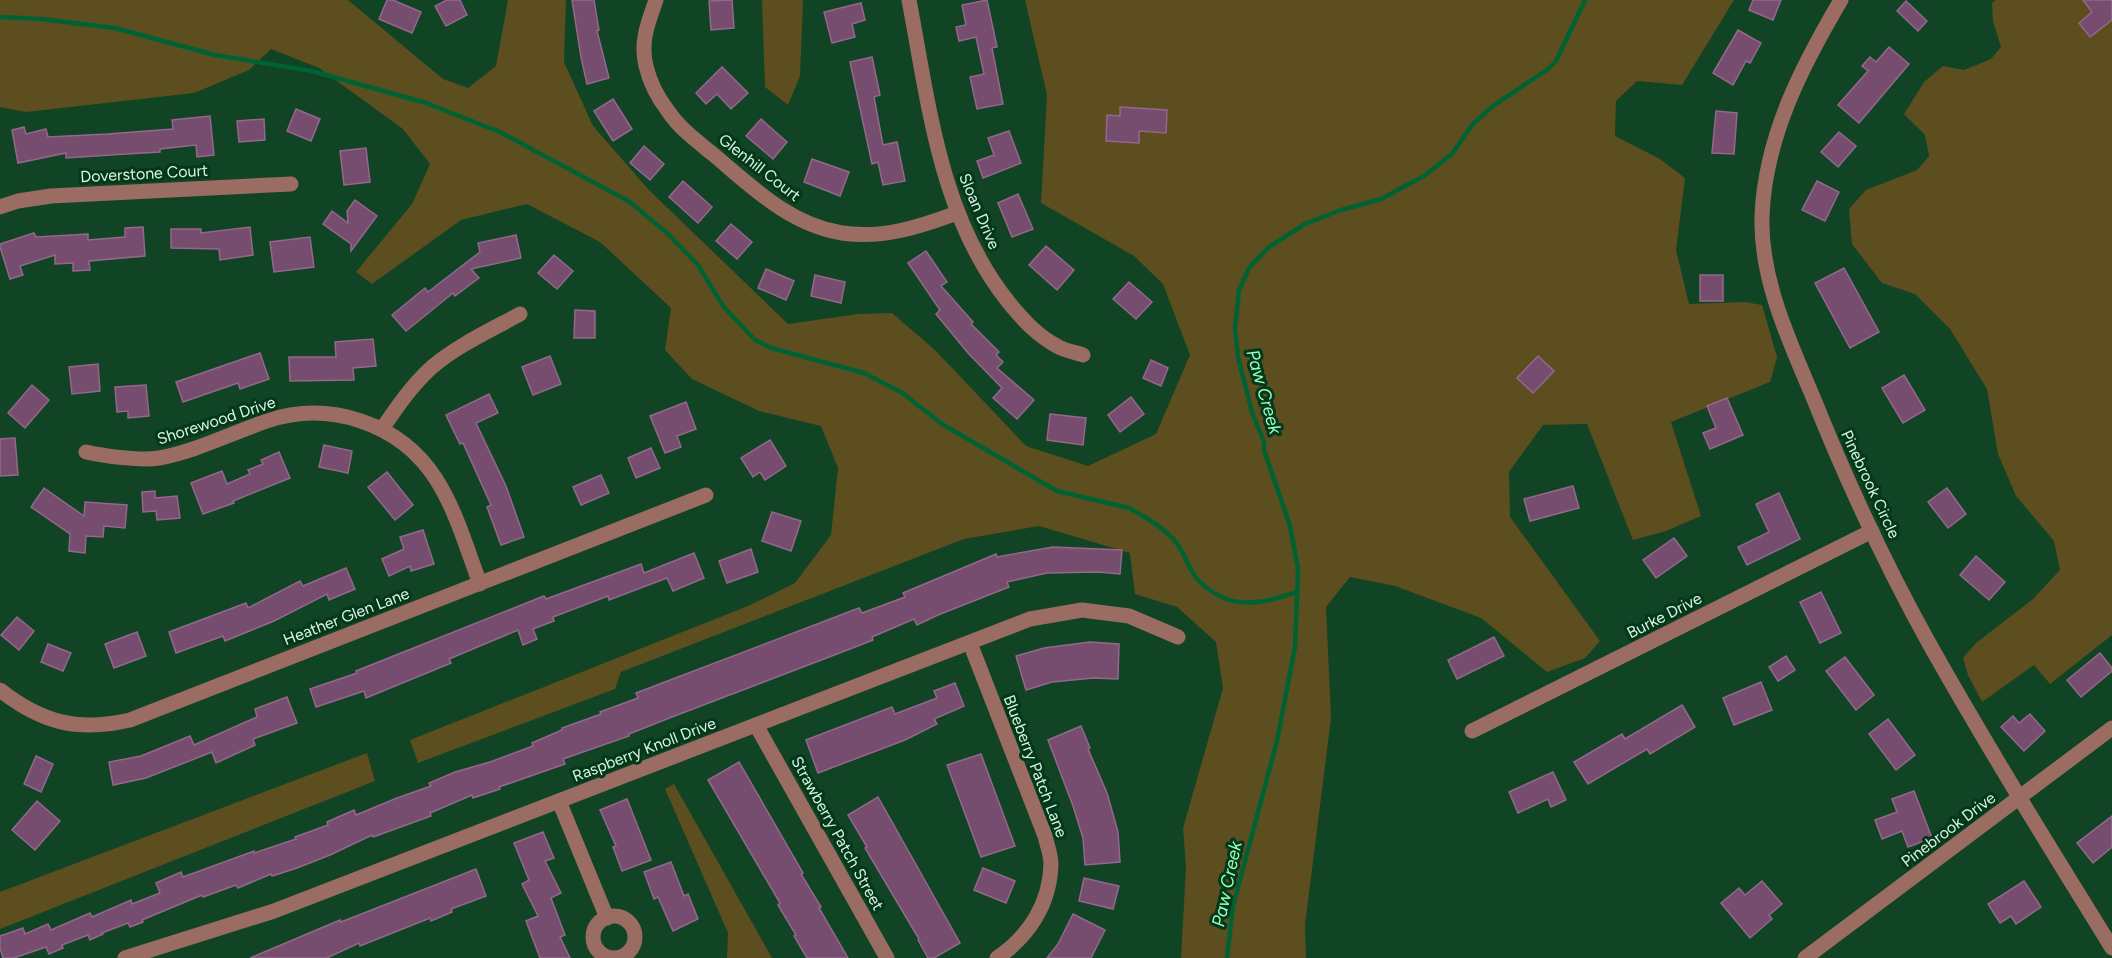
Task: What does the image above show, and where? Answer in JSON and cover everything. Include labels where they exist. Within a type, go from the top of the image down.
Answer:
[{"type":"street","name":"Glenhill Court","points":[[656,0],[645,30],[643,47],[646,66],[655,92],[669,113],[686,131],[777,207],[799,219],[829,230],[869,235],[893,233],[921,226],[957,213]]},
{"type":"street","name":"Sloan Drive","points":[[909,0],[934,132],[947,186],[957,213],[985,268],[1023,320],[1059,348],[1083,355]]},
{"type":"street","name":"Pinebrook Circle","points":[[1841,0],[1824,28],[1787,104],[1767,172],[1762,218],[1764,248],[1771,284],[1784,328],[1830,440],[1872,531],[1929,643],[2018,798],[2112,948]]},
{"type":"street","name":"Doverstone Court","points":[[0,207],[18,201],[51,196],[291,184]]},
{"type":"street","points":[[382,429],[404,397],[432,367],[457,349],[520,314]]},
{"type":"street","name":"Shorewood Drive","points":[[86,452],[156,458],[194,449],[268,420],[311,412],[364,421],[382,429],[406,445],[435,478],[447,499],[480,584]]},
{"type":"street","name":"Heather Glen Lane","points":[[3,698],[51,720],[83,726],[107,725],[130,720],[706,495]]},
{"type":"street","name":"Burke Drive","points":[[1472,731],[1872,531]]},
{"type":"street","name":"Raspberry Knoll Drive","points":[[125,958],[274,911],[1030,619],[1082,610],[1129,616],[1178,637]]},
{"type":"street","name":"Blueberry Patch Lane","points":[[970,643],[1045,836],[1052,862],[1046,899],[1034,922],[1017,944],[997,958]]},
{"type":"street","name":"Strawberry Patch Street","points":[[756,726],[888,958]]},
{"type":"street","name":"Pinebrook Drive","points":[[1805,958],[2112,728]]},
{"type":"street","points":[[559,801],[607,918]]},
{"type":"shaded area","points":[[0,0],[348,0],[443,79],[468,88],[496,66],[508,0],[566,0],[564,62],[593,126],[649,190],[788,324],[858,314],[892,313],[935,350],[1026,446],[1088,466],[1156,434],[1190,355],[1163,284],[1134,256],[1041,203],[1047,95],[1025,0],[1734,0],[1682,85],[1637,81],[1616,101],[1615,136],[1660,159],[1685,178],[1676,250],[1689,304],[1745,302],[1762,305],[1777,357],[1770,382],[1671,422],[1701,516],[1666,531],[1633,540],[1587,424],[1543,425],[1509,472],[1510,517],[1600,641],[1585,658],[1547,672],[1481,618],[1395,586],[1350,577],[1326,607],[1331,718],[1305,925],[1306,958],[1181,958],[1186,867],[1183,828],[1223,688],[1216,642],[1177,607],[1135,594],[1130,553],[1039,526],[964,539],[621,672],[615,689],[418,763],[410,740],[748,606],[795,583],[831,535],[838,468],[821,426],[759,411],[692,379],[665,350],[671,308],[600,242],[527,204],[461,220],[372,284],[356,272],[412,204],[430,164],[403,129],[319,68],[271,49],[249,70],[194,93],[26,112],[0,107]]},
{"type":"shaded area","points":[[762,0],[803,0],[800,76],[788,105],[765,87]]},
{"type":"shaded area","points":[[1996,0],[2112,0],[2112,635],[2050,684],[2034,665],[1982,702],[1968,675],[1963,658],[1976,643],[2033,599],[2060,570],[2054,541],[2016,496],[1998,454],[1987,389],[1950,329],[1915,294],[1882,283],[1852,244],[1849,209],[1866,190],[1917,170],[1929,156],[1925,135],[1904,114],[1924,82],[1943,66],[1964,70],[1991,59],[2001,47],[1993,21],[1992,3]]},
{"type":"shaded area","points":[[367,753],[375,781],[0,929],[0,892]]},
{"type":"shaded area","points":[[674,784],[772,958],[727,958],[728,933],[665,789]]},
{"type":"building","points":[[387,0],[393,0],[421,12],[412,33],[379,19]]},
{"type":"building","points":[[447,0],[460,0],[467,15],[446,26],[435,6]]},
{"type":"building","points":[[572,0],[594,0],[599,30],[597,31],[609,78],[587,84]]},
{"type":"building","points":[[732,0],[734,28],[711,30],[709,1]]},
{"type":"building","points":[[987,0],[997,47],[992,48],[1003,104],[977,109],[970,77],[984,74],[976,37],[959,41],[956,27],[966,25],[962,5]]},
{"type":"building","points":[[1753,0],[1781,0],[1773,20],[1749,10]]},
{"type":"building","points":[[2083,0],[2112,0],[2112,20],[2090,37],[2079,23],[2092,12]]},
{"type":"building","points":[[1906,1],[1927,21],[1918,31],[1897,11]]},
{"type":"building","points":[[861,3],[865,20],[852,24],[855,37],[832,43],[824,12]]},
{"type":"building","points":[[1738,30],[1761,43],[1750,63],[1746,61],[1733,85],[1713,73]]},
{"type":"building","points":[[1889,47],[1909,64],[1859,123],[1838,105],[1868,71],[1862,66],[1870,57],[1876,62]]},
{"type":"building","points":[[872,57],[880,95],[874,97],[883,145],[897,142],[905,181],[883,185],[878,162],[872,164],[850,62]]},
{"type":"building","points":[[722,67],[748,93],[731,109],[717,94],[706,104],[696,93]]},
{"type":"building","points":[[613,99],[632,129],[613,141],[594,111]]},
{"type":"building","points":[[1120,107],[1167,110],[1166,133],[1139,131],[1139,143],[1106,141],[1107,115],[1120,116]]},
{"type":"building","points":[[296,109],[320,119],[311,141],[287,131]]},
{"type":"building","points":[[1716,111],[1737,113],[1734,154],[1712,153]]},
{"type":"building","points":[[210,116],[214,155],[197,157],[196,145],[160,149],[160,152],[66,158],[66,153],[18,163],[12,130],[24,127],[26,134],[46,129],[48,137],[107,134],[173,129],[172,120]]},
{"type":"building","points":[[264,119],[265,140],[239,142],[237,121]]},
{"type":"building","points":[[761,119],[787,142],[773,159],[746,136]]},
{"type":"building","points":[[1009,131],[1021,163],[983,178],[977,161],[994,155],[988,138]]},
{"type":"building","points":[[1839,132],[1856,146],[1838,167],[1821,152]]},
{"type":"building","points":[[644,146],[664,164],[650,180],[630,163]]},
{"type":"building","points":[[366,148],[370,182],[344,185],[340,151]]},
{"type":"building","points":[[812,159],[849,172],[840,196],[804,182]]},
{"type":"building","points":[[683,181],[712,207],[698,223],[669,197]]},
{"type":"building","points":[[1817,181],[1839,192],[1825,221],[1802,210]]},
{"type":"building","points":[[1018,194],[1033,229],[1012,237],[998,203]]},
{"type":"building","points":[[355,200],[377,216],[351,251],[351,244],[323,224],[332,211],[348,223],[347,211]]},
{"type":"building","points":[[731,224],[752,242],[737,259],[716,241]]},
{"type":"building","points":[[143,227],[145,256],[89,261],[90,270],[73,271],[73,263],[55,264],[55,255],[20,266],[23,275],[10,279],[0,247],[0,244],[34,233],[36,237],[88,234],[88,240],[125,237],[125,228]]},
{"type":"building","points":[[250,227],[253,255],[220,260],[219,249],[171,248],[171,229],[201,229],[201,233]]},
{"type":"building","points":[[516,235],[521,258],[471,269],[479,278],[455,296],[453,293],[406,331],[392,315],[425,288],[428,292],[480,252],[478,243]]},
{"type":"building","points":[[310,237],[314,267],[274,272],[270,242]]},
{"type":"building","points":[[1046,246],[1074,270],[1057,290],[1029,265]]},
{"type":"building","points":[[926,251],[947,282],[941,286],[973,322],[971,324],[999,352],[996,355],[1003,362],[997,368],[1034,400],[1017,419],[993,398],[1002,388],[968,353],[936,314],[940,310],[908,263]]},
{"type":"building","points":[[554,255],[573,271],[557,289],[538,273]]},
{"type":"building","points":[[1844,268],[1879,332],[1850,348],[1815,283]]},
{"type":"building","points":[[766,269],[794,281],[786,300],[758,288]]},
{"type":"building","points":[[815,275],[845,282],[841,303],[811,296]]},
{"type":"building","points":[[1700,275],[1723,275],[1723,301],[1700,301]]},
{"type":"building","points":[[1129,282],[1152,302],[1136,319],[1113,299]]},
{"type":"building","points":[[575,310],[595,311],[595,338],[574,338]]},
{"type":"building","points":[[373,339],[376,366],[353,368],[354,380],[290,381],[289,357],[336,357],[335,342]]},
{"type":"building","points":[[260,353],[269,379],[240,389],[238,383],[183,402],[176,382]]},
{"type":"building","points":[[550,356],[561,384],[533,395],[522,367]]},
{"type":"building","points":[[1538,356],[1554,371],[1533,393],[1517,378]]},
{"type":"building","points":[[1151,360],[1168,368],[1161,386],[1143,378]]},
{"type":"building","points":[[98,364],[100,391],[72,394],[69,367]]},
{"type":"building","points":[[1904,375],[1925,410],[1903,423],[1882,388]]},
{"type":"building","points":[[32,385],[49,400],[25,428],[8,413]]},
{"type":"building","points":[[146,385],[149,416],[128,418],[128,411],[117,412],[115,387]]},
{"type":"building","points":[[489,394],[498,413],[476,423],[506,486],[524,537],[501,545],[487,507],[491,505],[463,443],[460,444],[446,415]]},
{"type":"building","points":[[1131,397],[1144,414],[1120,432],[1108,415]]},
{"type":"building","points":[[1727,398],[1743,435],[1710,449],[1703,433],[1716,428],[1707,406]]},
{"type":"building","points":[[686,402],[696,429],[677,436],[681,447],[665,453],[650,416]]},
{"type":"building","points":[[1050,414],[1086,418],[1083,445],[1047,440]]},
{"type":"building","points":[[15,438],[18,475],[0,476],[0,439]]},
{"type":"building","points":[[770,440],[786,466],[765,480],[760,472],[753,477],[741,458]]},
{"type":"building","points":[[324,445],[352,451],[348,473],[319,467]]},
{"type":"building","points":[[651,448],[660,468],[636,478],[628,458]]},
{"type":"building","points":[[279,452],[290,478],[203,514],[191,483],[222,471],[227,484],[250,474],[248,470],[263,464],[261,460]]},
{"type":"building","points":[[387,472],[413,505],[395,520],[368,487]]},
{"type":"building","points":[[601,475],[609,493],[581,505],[573,487]]},
{"type":"building","points":[[1573,486],[1579,508],[1530,521],[1524,499]]},
{"type":"building","points":[[44,488],[84,516],[85,502],[127,505],[125,528],[104,526],[103,537],[86,536],[85,553],[69,551],[70,534],[31,507]]},
{"type":"building","points":[[1947,488],[1966,514],[1948,528],[1928,502]]},
{"type":"building","points":[[155,491],[155,498],[177,496],[180,518],[157,520],[156,511],[143,512],[142,492]]},
{"type":"building","points":[[1779,493],[1800,539],[1747,565],[1738,547],[1769,532],[1756,504]]},
{"type":"building","points":[[772,512],[801,521],[791,551],[762,541]]},
{"type":"building","points":[[423,530],[434,564],[411,571],[410,566],[389,576],[382,559],[404,549],[400,537]]},
{"type":"building","points":[[1674,538],[1687,556],[1656,578],[1643,560]]},
{"type":"building","points":[[1053,547],[1122,550],[1120,574],[1047,573],[1007,582],[1009,587],[917,625],[914,619],[872,637],[873,640],[672,717],[629,734],[629,736],[563,759],[565,764],[473,798],[472,795],[430,813],[431,816],[373,837],[372,835],[297,868],[272,876],[271,874],[238,888],[236,885],[203,897],[202,895],[142,920],[143,922],[130,927],[128,923],[90,940],[88,935],[62,945],[63,948],[49,954],[46,947],[14,958],[3,958],[0,936],[23,928],[25,934],[48,924],[51,930],[90,913],[92,917],[131,900],[132,904],[160,893],[156,883],[181,872],[183,877],[254,851],[254,853],[296,839],[295,837],[328,825],[327,822],[354,810],[356,815],[431,786],[429,783],[455,772],[533,746],[532,743],[562,728],[638,698],[636,693],[859,608],[862,613],[905,597],[903,593],[996,554],[997,557]]},
{"type":"building","points":[[751,549],[758,572],[727,583],[719,561]]},
{"type":"building","points":[[694,553],[704,578],[673,591],[667,578],[609,600],[608,596],[553,617],[554,621],[533,629],[537,639],[523,645],[518,630],[449,659],[451,663],[366,698],[364,691],[316,707],[310,689],[357,673],[356,671],[544,596],[546,599],[641,564],[644,573]]},
{"type":"building","points":[[1976,556],[2005,582],[1989,600],[1960,575]]},
{"type":"building","points":[[346,568],[355,589],[329,600],[327,594],[274,621],[225,641],[223,636],[176,653],[169,632],[246,603],[248,608],[300,581],[303,586]]},
{"type":"building","points":[[1821,592],[1841,633],[1820,643],[1800,602]]},
{"type":"building","points":[[17,617],[34,631],[19,650],[1,635]]},
{"type":"building","points":[[137,632],[146,656],[114,668],[105,644]]},
{"type":"building","points":[[1494,637],[1504,656],[1457,679],[1448,660]]},
{"type":"building","points":[[1090,642],[1119,644],[1118,679],[1093,678],[1052,682],[1026,690],[1016,656],[1044,648]]},
{"type":"building","points":[[48,644],[71,653],[63,671],[41,662]]},
{"type":"building","points":[[2100,653],[2112,671],[2081,697],[2067,680]]},
{"type":"building","points":[[1786,656],[1795,670],[1778,681],[1769,667]]},
{"type":"building","points":[[1845,657],[1874,695],[1856,710],[1826,671]]},
{"type":"building","points":[[1761,682],[1772,710],[1734,725],[1723,698]]},
{"type":"building","points":[[955,683],[964,706],[934,719],[937,724],[905,740],[818,773],[806,740],[892,707],[895,714],[937,698],[934,691]]},
{"type":"building","points":[[287,697],[297,723],[253,739],[255,745],[216,763],[212,752],[146,778],[113,785],[109,762],[141,756],[190,736],[194,745],[257,717],[255,709]]},
{"type":"building","points":[[1682,705],[1695,727],[1650,754],[1647,749],[1588,784],[1574,762],[1622,734],[1625,739]]},
{"type":"building","points":[[2030,714],[2045,731],[2024,751],[2001,727],[2013,716],[2019,723]]},
{"type":"building","points":[[1888,719],[1915,755],[1896,770],[1869,734]]},
{"type":"building","points":[[1081,726],[1107,793],[1118,832],[1120,862],[1085,865],[1083,838],[1048,740]]},
{"type":"building","points":[[981,754],[1015,846],[981,857],[947,765]]},
{"type":"building","points":[[36,756],[53,764],[41,792],[24,784]]},
{"type":"building","points":[[739,762],[803,873],[801,874],[848,958],[807,958],[794,936],[796,935],[778,905],[780,903],[708,780]]},
{"type":"building","points":[[1553,772],[1566,800],[1551,807],[1548,799],[1518,813],[1509,792]]},
{"type":"building","points":[[1914,791],[1932,838],[1908,847],[1902,831],[1882,839],[1875,820],[1897,812],[1892,799]]},
{"type":"building","points":[[878,797],[960,943],[934,958],[928,958],[848,815]]},
{"type":"building","points":[[627,799],[651,860],[622,871],[613,847],[616,846],[600,810]]},
{"type":"building","points":[[37,801],[60,821],[35,850],[12,830]]},
{"type":"building","points":[[2112,816],[2112,847],[2093,863],[2077,843]]},
{"type":"building","points":[[543,832],[554,858],[545,861],[561,893],[551,898],[565,935],[560,937],[570,958],[540,958],[526,921],[538,916],[522,884],[529,880],[514,843]]},
{"type":"building","points":[[671,862],[684,896],[688,894],[698,919],[673,931],[658,897],[654,899],[644,872]]},
{"type":"building","points":[[983,868],[1015,881],[1006,903],[974,890]]},
{"type":"building","points":[[476,869],[486,896],[451,909],[452,912],[431,921],[430,918],[360,946],[359,943],[327,958],[250,958],[340,920],[341,922]]},
{"type":"building","points":[[1084,878],[1119,886],[1113,909],[1079,901]]},
{"type":"building","points":[[1762,881],[1782,904],[1769,915],[1772,919],[1750,938],[1721,903],[1739,888],[1745,895]]},
{"type":"building","points":[[2024,881],[2041,907],[2016,924],[2011,916],[2000,923],[1988,904]]},
{"type":"building","points":[[1073,914],[1105,930],[1091,958],[1047,958],[1058,944]]},
{"type":"waterway","name":"Paw Creek","points":[[1227,958],[1233,906],[1277,741],[1295,647],[1298,569],[1290,526],[1264,450],[1264,442],[1252,412],[1238,357],[1235,328],[1239,290],[1249,268],[1269,247],[1305,224],[1341,210],[1381,199],[1424,176],[1452,154],[1472,125],[1493,106],[1548,69],[1556,61],[1585,0]]},
{"type":"waterway","points":[[0,17],[41,19],[115,28],[215,55],[312,71],[426,103],[500,132],[630,202],[668,234],[698,265],[723,306],[755,340],[771,348],[864,373],[901,392],[942,424],[1057,491],[1135,511],[1170,535],[1198,580],[1222,597],[1233,601],[1257,602],[1297,592]]}]
